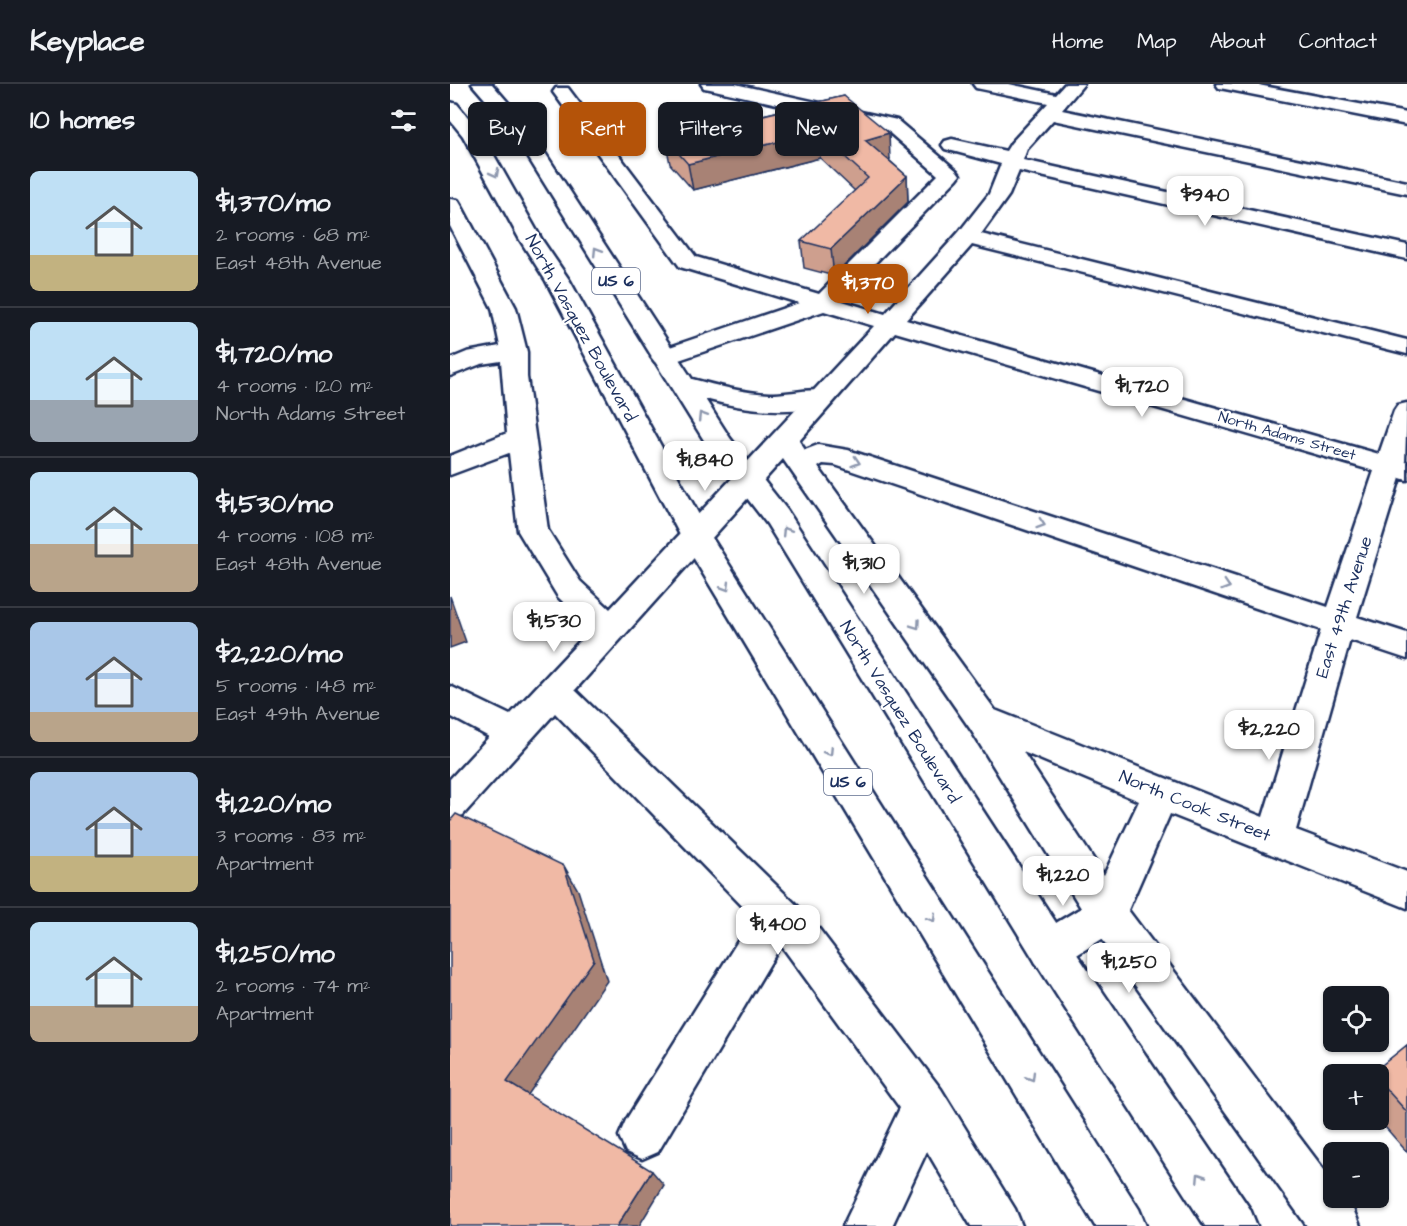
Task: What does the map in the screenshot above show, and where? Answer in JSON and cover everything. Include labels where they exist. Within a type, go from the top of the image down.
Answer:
[{"type":"main road","name":"North Vasquez Boulevard","points":[[481,84],[495,97],[518,126],[720,444],[777,517],[1050,949],[1233,1226]]},
{"type":"main road","points":[[664,357],[823,303],[950,175],[890,124],[710,84]]},
{"type":"main road","points":[[982,84],[1054,106],[1407,188]]},
{"type":"main road","points":[[450,804],[784,441],[967,237],[999,195],[1021,142],[1075,84]]},
{"type":"main road","points":[[1225,84],[1407,119]]},
{"type":"main road","name":"North Adams Street","points":[[562,92],[688,262],[889,323],[1398,468]]},
{"type":"main road","name":"North Vasquez Boulevard","points":[[450,108],[472,134],[531,240],[558,281],[696,537],[1122,1226]]},
{"type":"main road","points":[[952,145],[1012,161],[1407,252]]},
{"type":"main road","points":[[450,205],[504,308],[514,352],[514,377],[533,531],[569,589],[612,629]]},
{"type":"main road","points":[[967,237],[1407,348]]},
{"type":"main road","points":[[450,368],[476,357],[514,352]]},
{"type":"main road","points":[[682,385],[759,403],[787,403],[822,398]]},
{"type":"main road","name":"East 49th Avenue","points":[[1275,838],[1339,624],[1398,468],[1407,411]]},
{"type":"main road","points":[[450,466],[523,437]]},
{"type":"main road","points":[[784,441],[983,720],[1107,914],[1336,1226]]},
{"type":"main road","points":[[802,465],[818,454],[838,456],[1407,646]]},
{"type":"main road","points":[[554,691],[799,935],[925,1105],[998,1226]]},
{"type":"main road","points":[[450,700],[515,734]]},
{"type":"main road","name":"North Cook Street","points":[[983,720],[1161,794],[1407,890]]},
{"type":"main road","points":[[1050,949],[1107,914],[1161,794]]},
{"type":"main road","points":[[642,1136],[778,913]]},
{"type":"main road","points":[[867,1226],[925,1105]]},
{"type":"building","points":[[844,96],[851,102],[818,102]]},
{"type":"building","points":[[859,108],[889,133],[865,140],[907,176],[831,249],[801,241],[868,178],[844,156],[859,156]]},
{"type":"building","points":[[775,112],[775,143],[763,146],[763,115]]},
{"type":"building","points":[[681,156],[720,156],[688,164]]},
{"type":"building","points":[[456,814],[564,866],[594,960],[507,1082],[652,1171],[617,1226],[450,1226],[450,821]]},
{"type":"building","points":[[1407,1045],[1407,1112],[1389,1092],[1389,1064],[1383,1064]]}]
